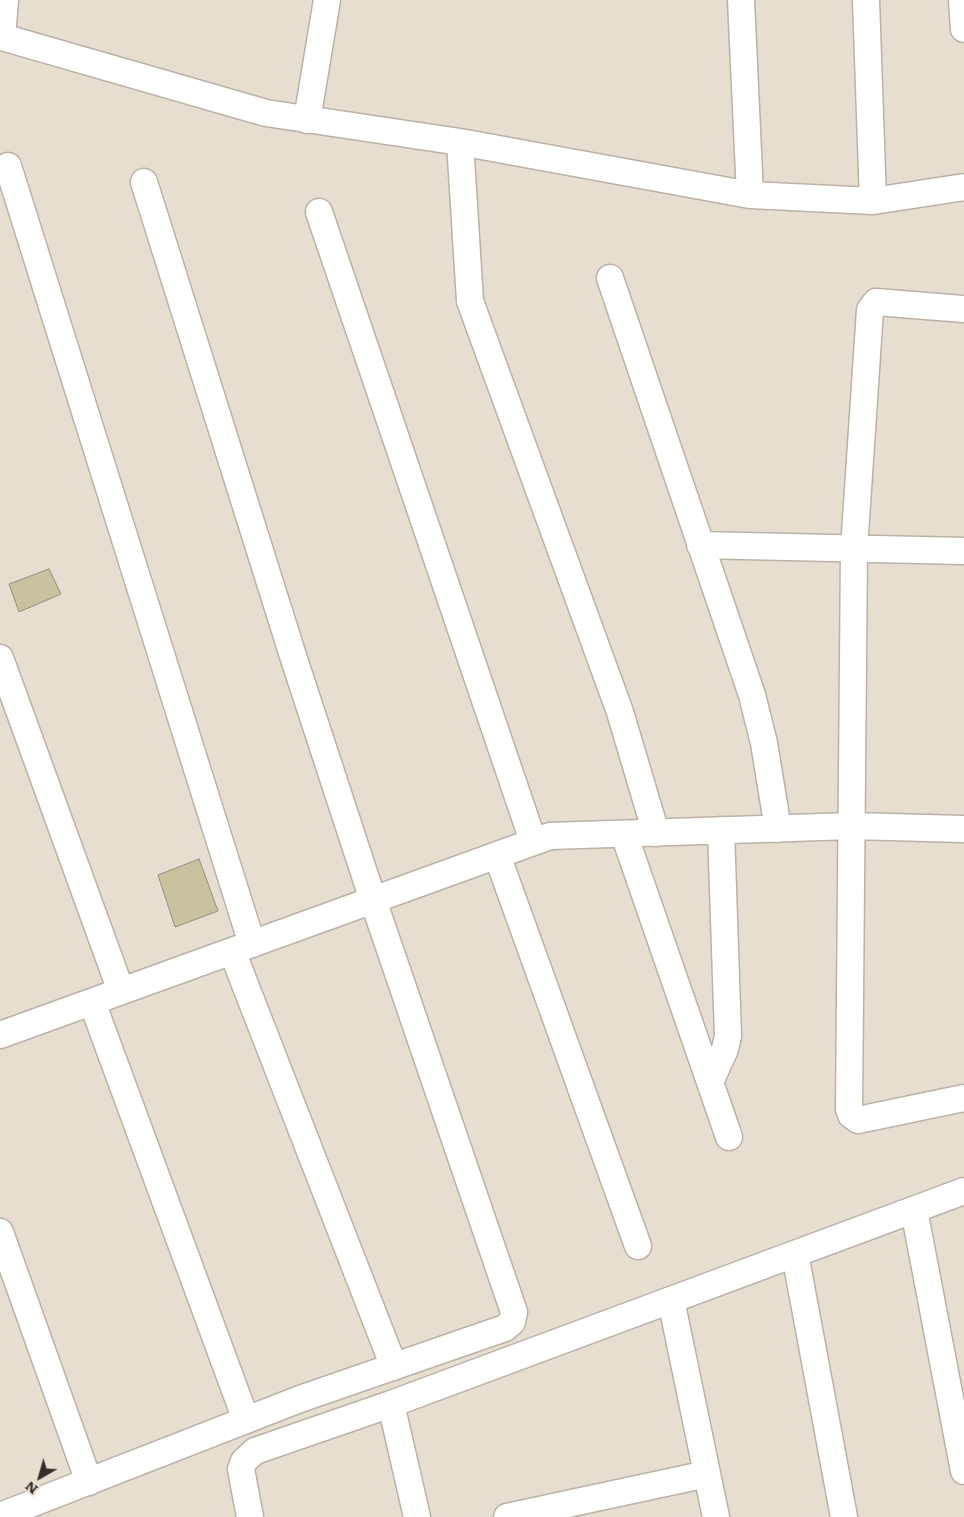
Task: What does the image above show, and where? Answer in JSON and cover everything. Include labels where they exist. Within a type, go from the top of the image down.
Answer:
[{"type":"street","points":[[5,0],[2,37],[266,113],[460,142],[750,195],[873,200],[964,187]]},
{"type":"street","points":[[307,120],[327,0]]},
{"type":"street","points":[[741,0],[750,195]]},
{"type":"street","points":[[866,0],[873,200]]},
{"type":"street","points":[[962,0],[964,29]]},
{"type":"street","points":[[460,142],[470,301],[620,712],[656,833]]},
{"type":"street","points":[[8,166],[242,947],[394,1367]]},
{"type":"street","points":[[0,1516],[300,1399],[505,1328],[512,1322],[514,1312],[373,900],[294,659],[144,182]]},
{"type":"street","points":[[318,212],[533,841]]},
{"type":"street","points":[[610,278],[752,694],[764,743],[778,828]]},
{"type":"street","points":[[964,309],[876,302],[870,310],[854,549],[849,1109],[851,1115],[858,1120],[964,1098]]},
{"type":"street","points":[[700,545],[964,552]]},
{"type":"street","points":[[0,658],[120,991]]},
{"type":"street","points":[[0,1035],[550,836],[852,826],[964,829]]},
{"type":"street","points":[[710,1082],[725,1049],[728,1036],[721,830]]},
{"type":"street","points":[[624,834],[729,1137]]},
{"type":"street","points":[[497,855],[638,1246]]},
{"type":"street","points":[[92,1002],[246,1420]]},
{"type":"street","points":[[250,1517],[241,1469],[244,1460],[255,1452],[391,1404],[964,1191]]},
{"type":"street","points":[[914,1210],[964,1471]]},
{"type":"street","points":[[0,1232],[89,1482]]},
{"type":"street","points":[[795,1254],[844,1517]]},
{"type":"street","points":[[671,1300],[716,1517]]},
{"type":"street","points":[[391,1404],[417,1517]]},
{"type":"street","points":[[507,1517],[707,1474]]},
{"type":"building","points":[[49,569],[61,594],[19,612],[9,584]]},
{"type":"building","points":[[199,859],[218,911],[175,927],[158,875]]}]
